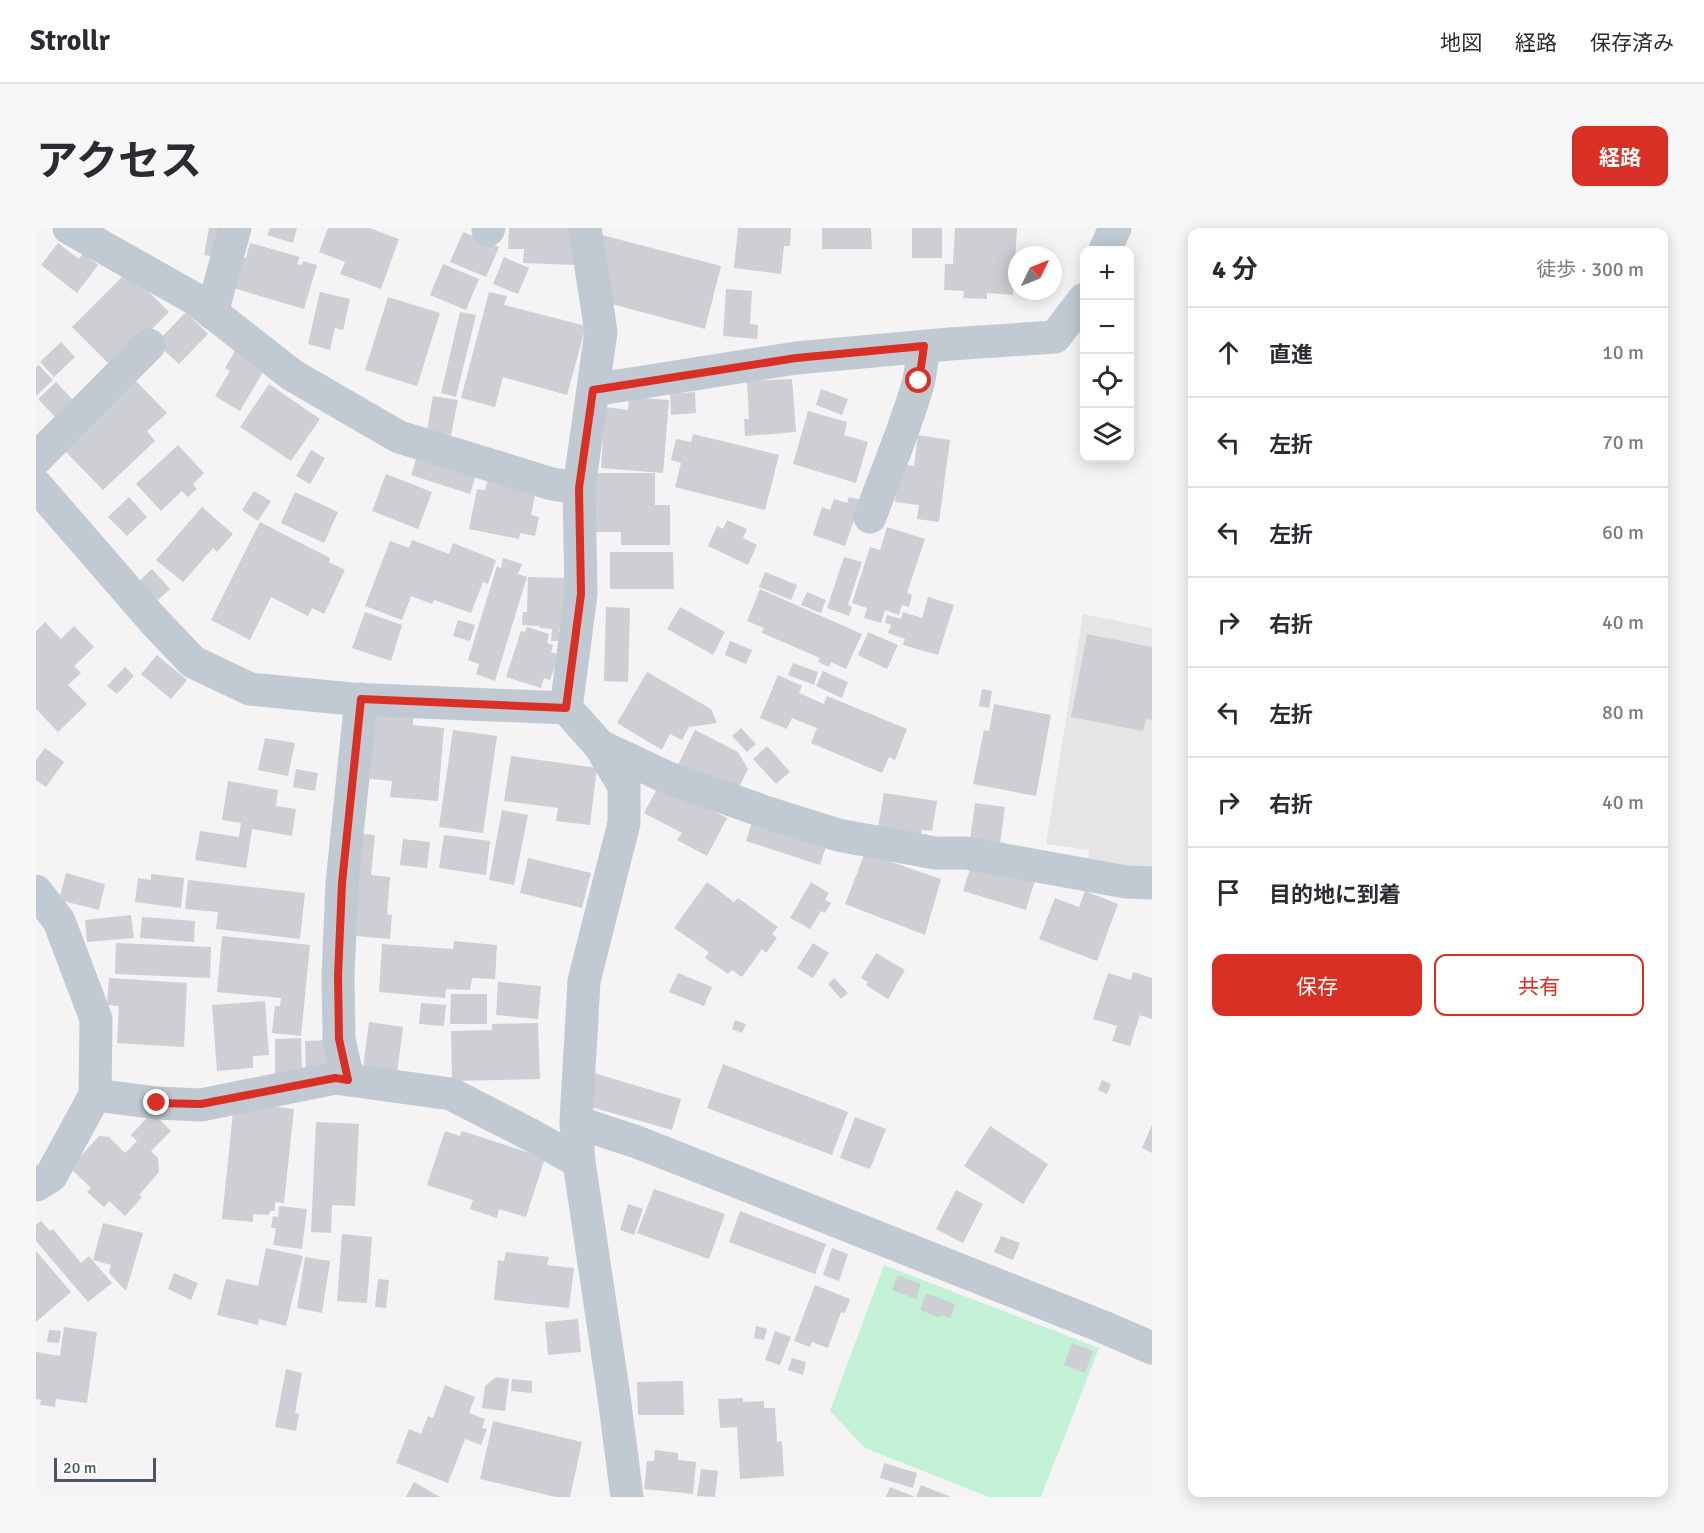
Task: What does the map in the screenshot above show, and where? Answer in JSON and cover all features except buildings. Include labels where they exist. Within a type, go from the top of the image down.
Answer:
[{"type":"street","points":[[69,228],[195,299],[292,375],[399,437],[552,484],[579,488]]},
{"type":"street","points":[[212,313],[235,228]]},
{"type":"street","points":[[566,708],[581,594],[579,488],[601,332],[585,228]]},
{"type":"street","points":[[1108,246],[1115,228]]},
{"type":"street","points":[[593,390],[796,358],[1055,337],[1083,300]]},
{"type":"street","points":[[36,459],[149,345]]},
{"type":"street","points":[[870,517],[895,453],[919,381],[924,346]]},
{"type":"street","points":[[36,485],[153,620],[193,662],[250,689],[361,699],[566,708],[600,746],[624,786],[624,823],[584,981],[576,1122],[579,1162],[627,1497]]},
{"type":"street","points":[[348,1080],[339,1039],[338,976],[342,883],[361,699]]},
{"type":"street","points":[[600,746],[666,777],[838,835],[936,853],[966,853],[1126,882],[1152,883]]},
{"type":"street","points":[[36,891],[59,921],[96,1018],[94,1095],[51,1176],[36,1185]]},
{"type":"street","points":[[94,1095],[157,1103],[201,1104],[335,1078],[451,1094],[579,1162]]},
{"type":"street","points":[[576,1122],[681,1160],[1152,1348]]},
{"type":"shaded area","points":[[1083,614],[1152,628],[1152,871],[1088,866],[1089,850],[1046,844]]},
{"type":"green space","points":[[884,1265],[1099,1348],[1041,1497],[989,1497],[865,1448],[830,1411]]},
{"type":"route","points":[[157,1103],[201,1104],[297,1084],[335,1078],[348,1080],[339,1039],[338,976],[342,883],[361,699],[566,708],[581,594],[579,488],[593,390],[796,358],[924,346],[919,381]]}]
